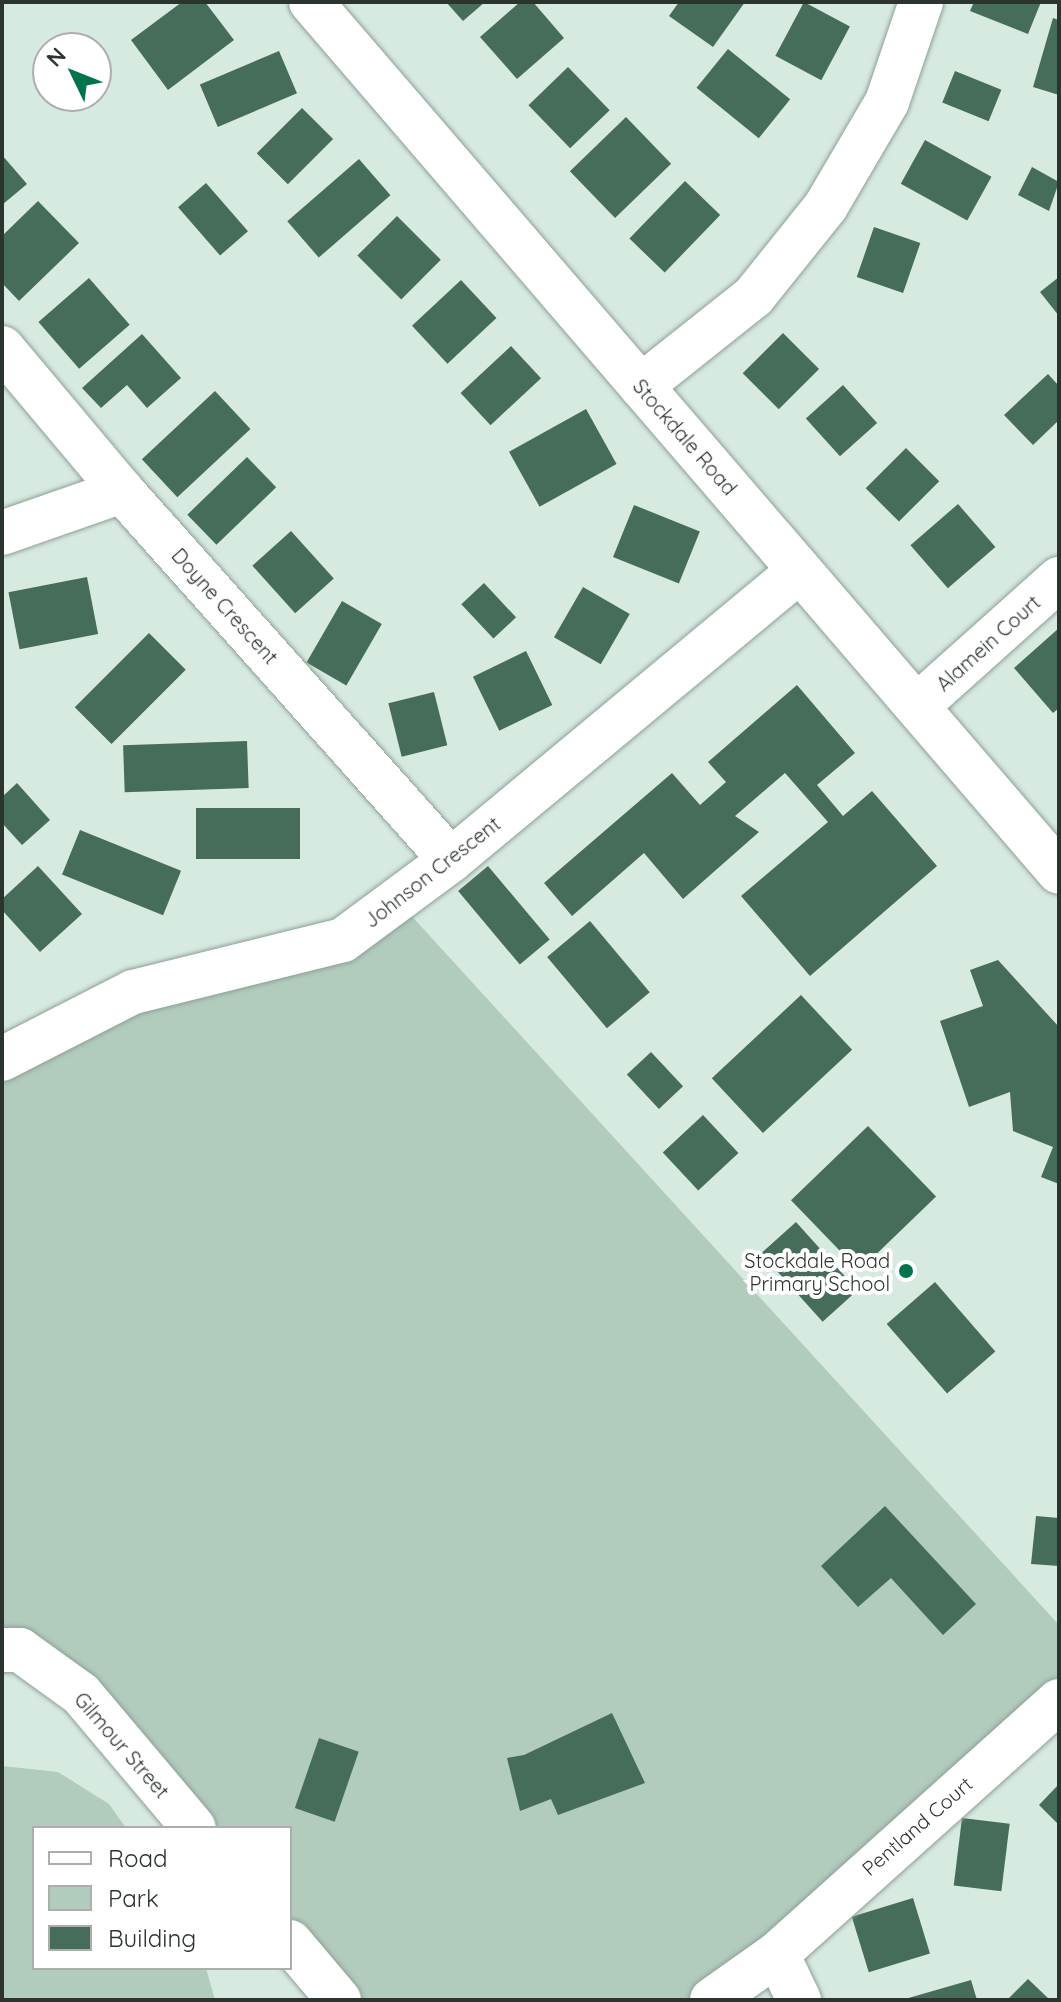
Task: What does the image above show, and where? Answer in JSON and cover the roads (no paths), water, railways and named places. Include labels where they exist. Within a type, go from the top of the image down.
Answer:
[{"type":"street","name":"Stockdale Road","points":[[311,2],[1059,872]]},
{"type":"street","points":[[641,386],[754,296],[826,206],[887,102],[921,2]]},
{"type":"street","name":"Doyne Crescent","points":[[2,348],[122,491],[451,860]]},
{"type":"street","points":[[2,533],[122,491]]},
{"type":"street","name":"Johnson Crescent","points":[[2,1059],[133,992],[343,940],[451,860],[799,571]]},
{"type":"street","name":"Alamein Court","points":[[917,706],[1059,579]]},
{"type":"street","name":"Gilmour Street","points":[[2,1650],[20,1650],[81,1694],[192,1826]]},
{"type":"street","name":"Pentland Court","points":[[777,1954],[1059,1701]]},
{"type":"street","points":[[292,1944],[339,2000]]},
{"type":"street","points":[[712,2000],[777,1954],[799,2000]]},
{"type":"place","name":"Stockdale Road Primary School","points":[[906,1271]]}]
